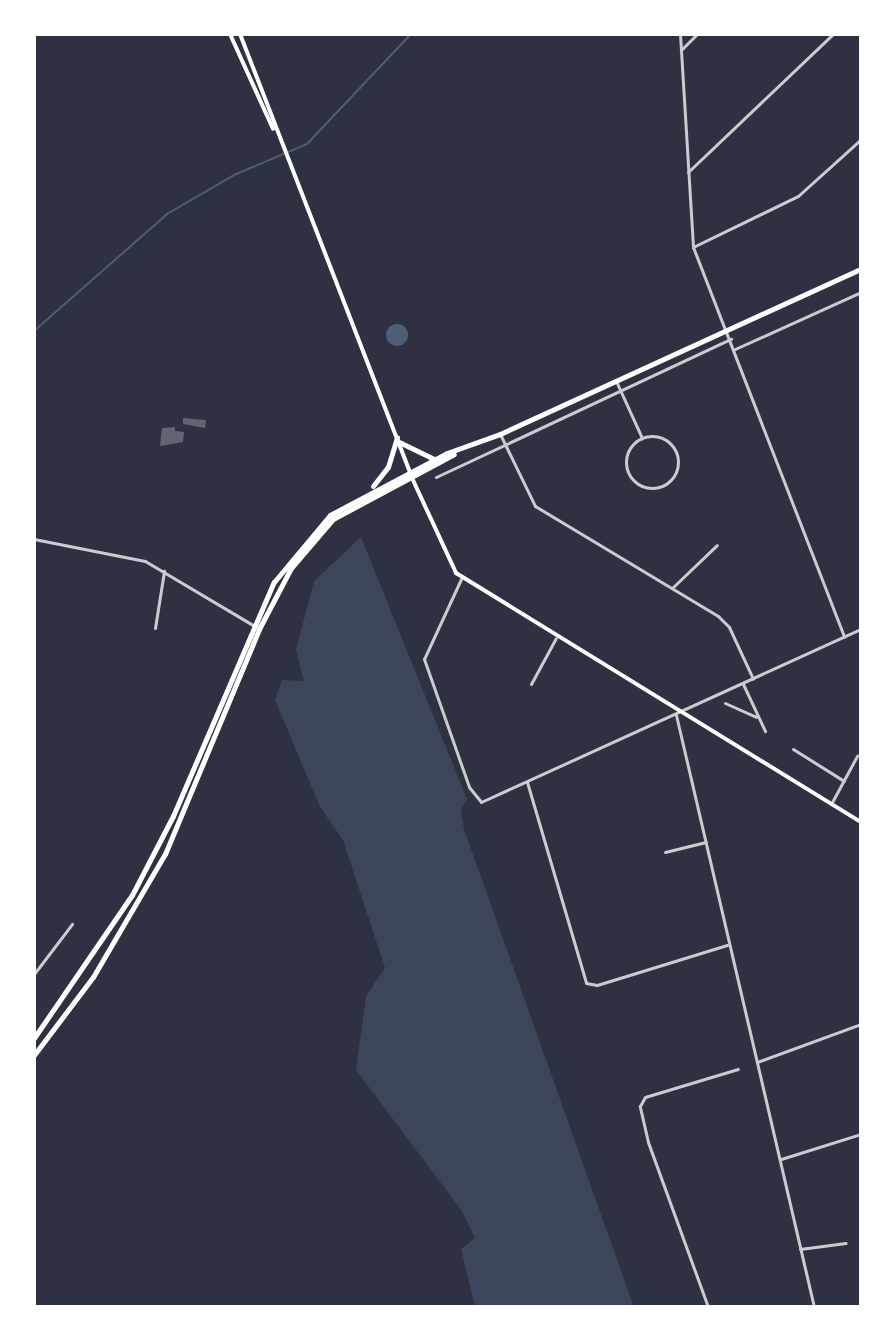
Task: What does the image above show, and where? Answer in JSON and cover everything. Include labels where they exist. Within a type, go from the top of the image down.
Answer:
[{"type":"main road","points":[[230,34],[259,106],[275,130]]},
{"type":"main road","points":[[240,34],[286,161],[409,471],[441,548],[461,579],[678,714],[861,822]]},
{"type":"main road","points":[[35,1050],[93,977],[165,854],[259,629],[280,586],[313,538],[356,504],[454,454],[861,269]]},
{"type":"main road","points":[[398,440],[435,459]]},
{"type":"main road","points":[[370,490],[388,467],[398,440]]},
{"type":"main road","points":[[34,1038],[98,951],[157,851],[252,624],[308,535],[370,490],[435,459],[454,454]]},
{"type":"street","points":[[680,34],[693,247],[844,637]]},
{"type":"street","points":[[681,50],[697,34]]},
{"type":"street","points":[[687,173],[833,34]]},
{"type":"street","points":[[693,247],[798,196],[861,139]]},
{"type":"street","points":[[735,349],[861,292]]},
{"type":"street","points":[[436,477],[731,339]]},
{"type":"street","points":[[616,381],[642,438]]},
{"type":"street","points":[[500,434],[535,506],[725,621],[753,679]]},
{"type":"street","points":[[642,438],[666,440],[676,453],[676,470],[658,487],[641,485],[626,466],[629,449],[642,438]]},
{"type":"street","points":[[34,539],[133,557],[164,571],[259,629]]},
{"type":"street","points":[[672,588],[717,545]]},
{"type":"street","points":[[155,628],[164,571]]},
{"type":"street","points":[[461,579],[424,659],[469,787],[478,802],[861,629]]},
{"type":"street","points":[[531,684],[556,638]]},
{"type":"street","points":[[743,683],[765,731]]},
{"type":"street","points":[[725,703],[756,717]]},
{"type":"street","points":[[678,714],[728,945],[814,1307]]},
{"type":"street","points":[[793,749],[844,781]]},
{"type":"street","points":[[831,804],[857,756]]},
{"type":"street","points":[[527,782],[586,983],[597,985],[728,945]]},
{"type":"street","points":[[665,852],[706,842]]},
{"type":"street","points":[[34,974],[72,924]]},
{"type":"street","points":[[757,1062],[861,1024]]},
{"type":"street","points":[[708,1307],[640,1119],[645,1097],[738,1069]]},
{"type":"street","points":[[779,1160],[861,1134]]},
{"type":"street","points":[[800,1249],[846,1243]]},
{"type":"shaded area","points":[[397,324],[405,327],[408,335],[405,343],[397,346],[389,343],[386,335],[389,327]]},
{"type":"shaded area","points":[[361,537],[467,799],[461,809],[464,829],[634,1307],[475,1307],[461,1249],[475,1238],[462,1211],[356,1070],[366,996],[385,968],[343,840],[320,807],[275,700],[282,680],[304,681],[296,650],[314,581]]},
{"type":"building","points":[[183,418],[206,420],[205,428],[183,424]]},
{"type":"building","points":[[175,427],[175,431],[184,432],[183,442],[160,446],[162,428]]},
{"type":"waterway","points":[[34,331],[167,214],[234,175],[307,144],[411,34]]}]
